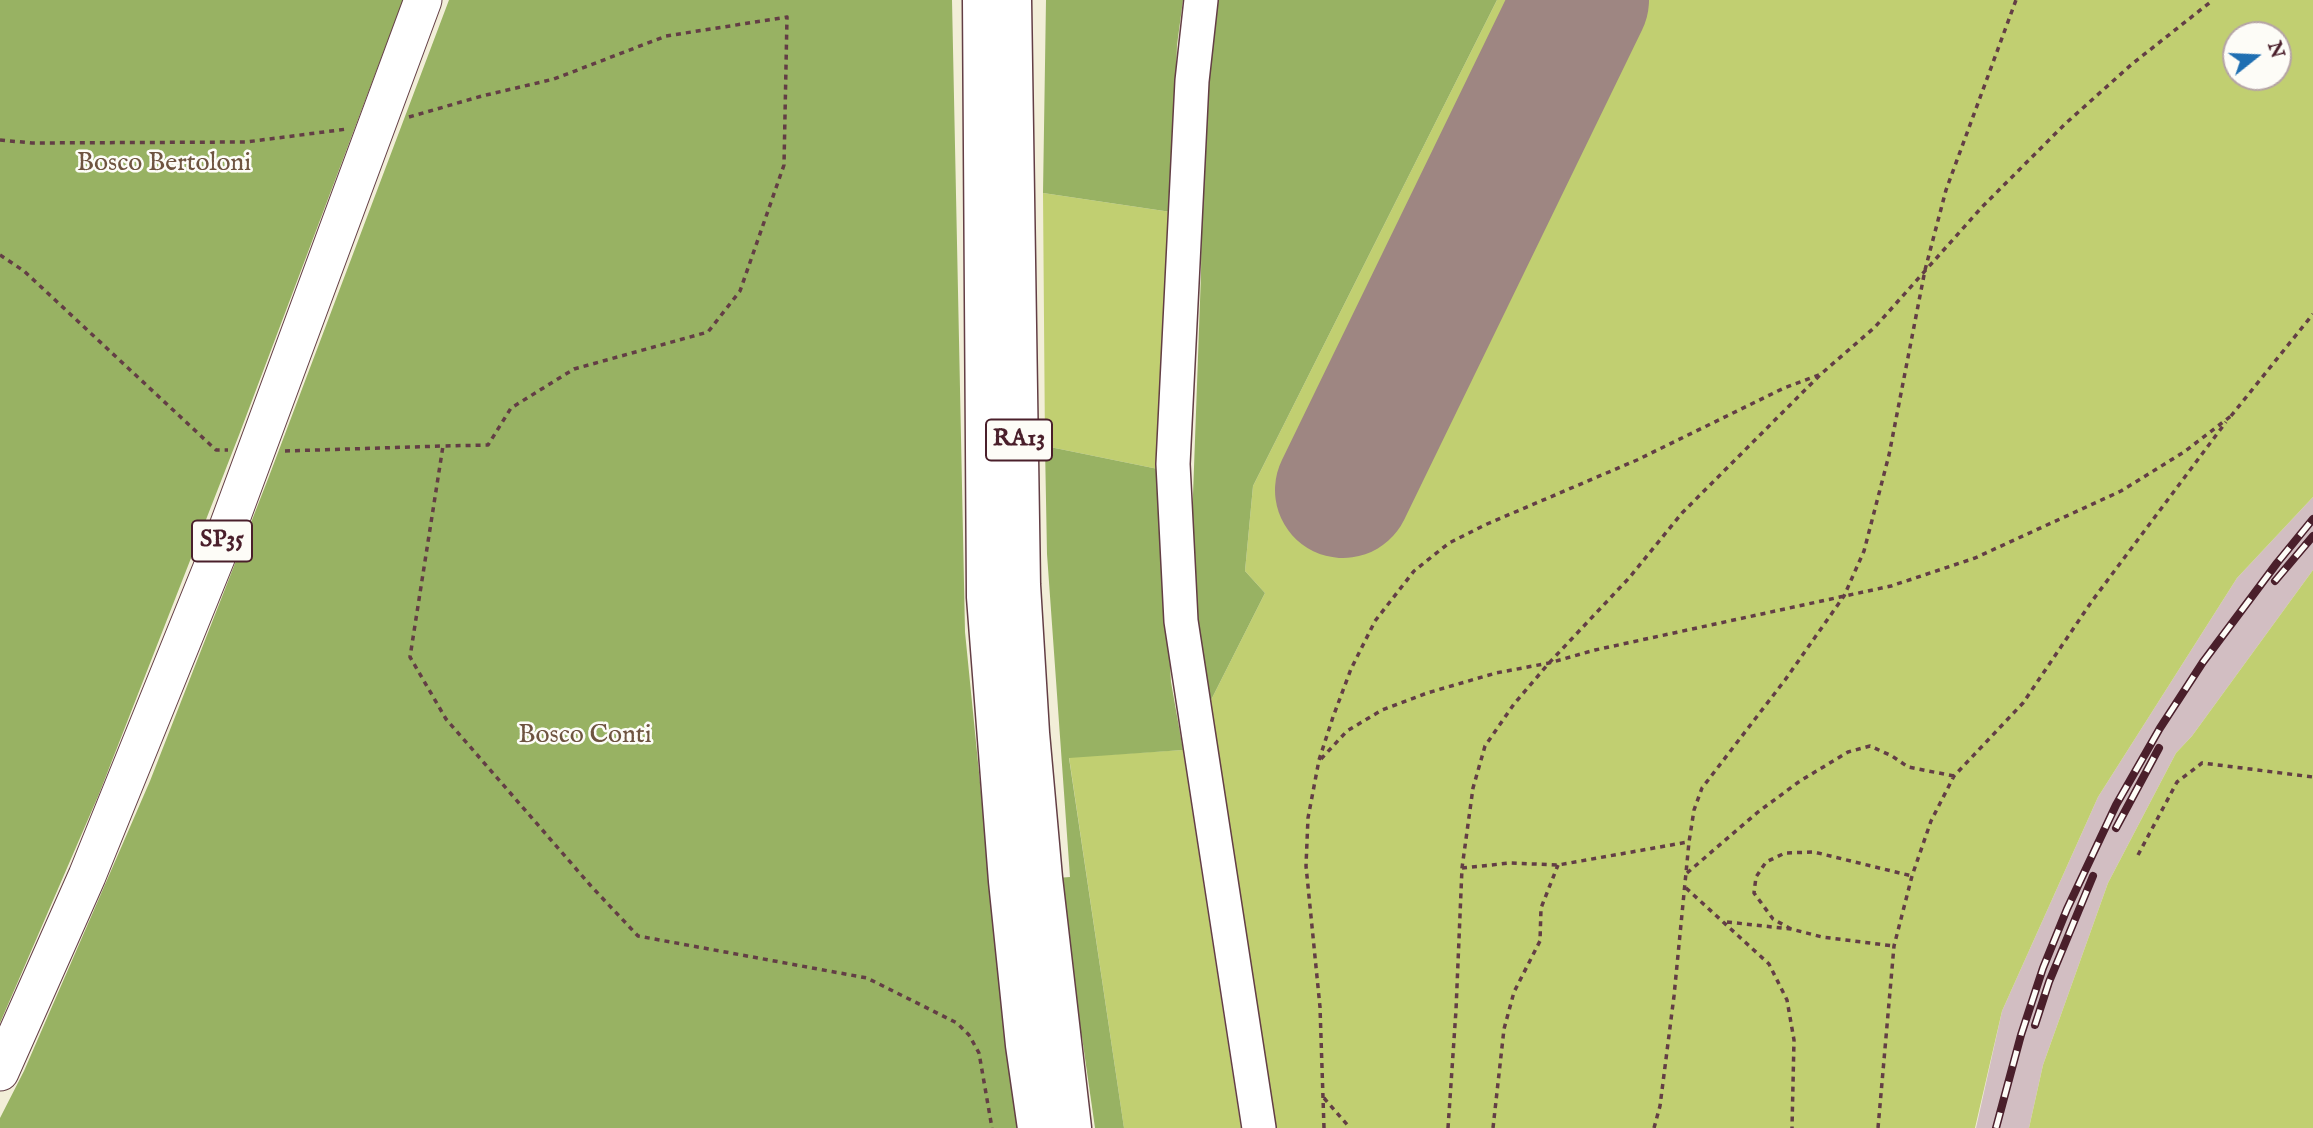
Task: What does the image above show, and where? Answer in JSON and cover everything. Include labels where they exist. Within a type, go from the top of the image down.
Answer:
[{"type":"highway","points":[[982,0],[986,597],[1025,880]]},
{"type":"highway","name":"RA13","points":[[1012,0],[1021,585],[1030,733],[1025,880],[1043,1043],[1037,1128]]},
{"type":"highway","name":"RA13","points":[[1043,1043],[1072,1128]]},
{"type":"main road","name":"SP35","points":[[0,1072],[98,850],[216,556],[423,0]]},
{"type":"main road","points":[[1201,0],[1192,81],[1173,464],[1181,621],[1259,1128]]},
{"type":"path","points":[[1654,1128],[1660,1106],[1694,810],[1702,788],[1785,680],[1844,596],[1864,551],[1889,455],[1924,270],[1946,190],[2016,0]]},
{"type":"path","points":[[1448,1128],[1457,1010],[1462,868],[1473,788],[1485,746],[1514,704],[1629,578],[1682,513],[1821,374],[1874,327],[1982,208],[2065,124],[2132,64],[2213,0]]},
{"type":"path","points":[[0,140],[45,143],[246,142],[376,126],[554,79],[666,36],[787,17],[784,164],[740,291],[708,332],[574,369],[511,408],[488,445],[216,450],[24,271],[0,255]]},
{"type":"path","points":[[1878,1128],[1894,946],[1912,876],[1931,821],[1954,776],[2023,703],[2092,601],[2231,416],[2313,314]]},
{"type":"path","points":[[1324,1128],[1320,1007],[1306,866],[1308,818],[1320,760],[1351,669],[1375,621],[1414,571],[1449,543],[1637,460],[1784,388],[1821,374]]},
{"type":"path","points":[[1320,760],[1347,731],[1382,710],[1438,690],[1496,673],[1549,663],[1595,650],[1891,586],[1975,558],[2121,491],[2184,452],[2231,416]]},
{"type":"path","points":[[443,446],[410,657],[446,719],[638,936],[867,978],[957,1023],[969,1035],[979,1053],[992,1128]]},
{"type":"path","points":[[1687,873],[1758,812],[1800,781],[1848,752],[1870,746],[1908,767],[1954,776]]},
{"type":"path","points":[[2138,855],[2177,782],[2202,763],[2313,777]]},
{"type":"path","points":[[1462,868],[1510,863],[1558,865],[1689,842]]},
{"type":"path","points":[[1791,929],[1773,919],[1754,893],[1756,877],[1766,862],[1785,853],[1814,852],[1912,876]]},
{"type":"path","points":[[1493,1128],[1504,1030],[1514,992],[1540,941],[1541,908],[1558,865]]},
{"type":"path","points":[[1686,888],[1769,964],[1787,1000],[1794,1040],[1793,1128]]},
{"type":"path","points":[[1725,922],[1791,929],[1822,937],[1894,946]]},
{"type":"path","points":[[1323,1097],[1350,1128]]},
{"type":"shaded area","points":[[2313,497],[2313,570],[2192,736],[2176,753],[2108,883],[2043,1065],[2029,1128],[1976,1128],[2002,1011],[2098,797],[2237,578]]},
{"type":"green space","name":"Bosco Bertoloni","points":[[0,0],[403,0],[239,435],[99,794],[0,1023]]},
{"type":"green space","name":"Bosco Conti","points":[[449,0],[952,0],[965,632],[990,883],[1070,877],[1047,554],[1045,446],[1158,469],[1171,682],[1183,750],[1069,758],[1124,1128],[1095,1128],[1082,1037],[1061,1041],[1018,1128],[0,1128],[0,1118],[24,1071],[150,781],[268,479]]},
{"type":"green space","points":[[1046,0],[1183,0],[1177,45],[1171,212],[1043,193]]},
{"type":"green space","points":[[1218,0],[1497,0],[1253,486],[1245,571],[1265,593],[1209,704],[1198,650],[1191,550],[1201,274],[1202,148]]},
{"type":"green space","points":[[1497,0],[2313,0],[2313,497],[2237,578],[2098,797],[2002,1011],[1975,1128],[1276,1128],[1209,704],[1265,593],[1245,571],[1253,486]]},
{"type":"green space","points":[[1043,193],[1171,212],[1158,469],[1045,446]]},
{"type":"green space","points":[[2313,570],[2313,1128],[2029,1128],[2043,1065],[2108,883],[2176,753],[2192,736]]},
{"type":"green space","points":[[1183,750],[1241,1128],[1124,1128],[1069,757]]},
{"type":"runway","points":[[1343,490],[1581,0]]},
{"type":"railway","points":[[1996,1128],[2021,1035],[2043,968],[2067,909],[2116,805],[2160,728],[2203,662],[2313,519]]},
{"type":"railway","points":[[2275,581],[2313,536]]},
{"type":"railway","points":[[2116,828],[2159,748]]},
{"type":"railway","points":[[2035,1025],[2049,982],[2093,876]]}]
